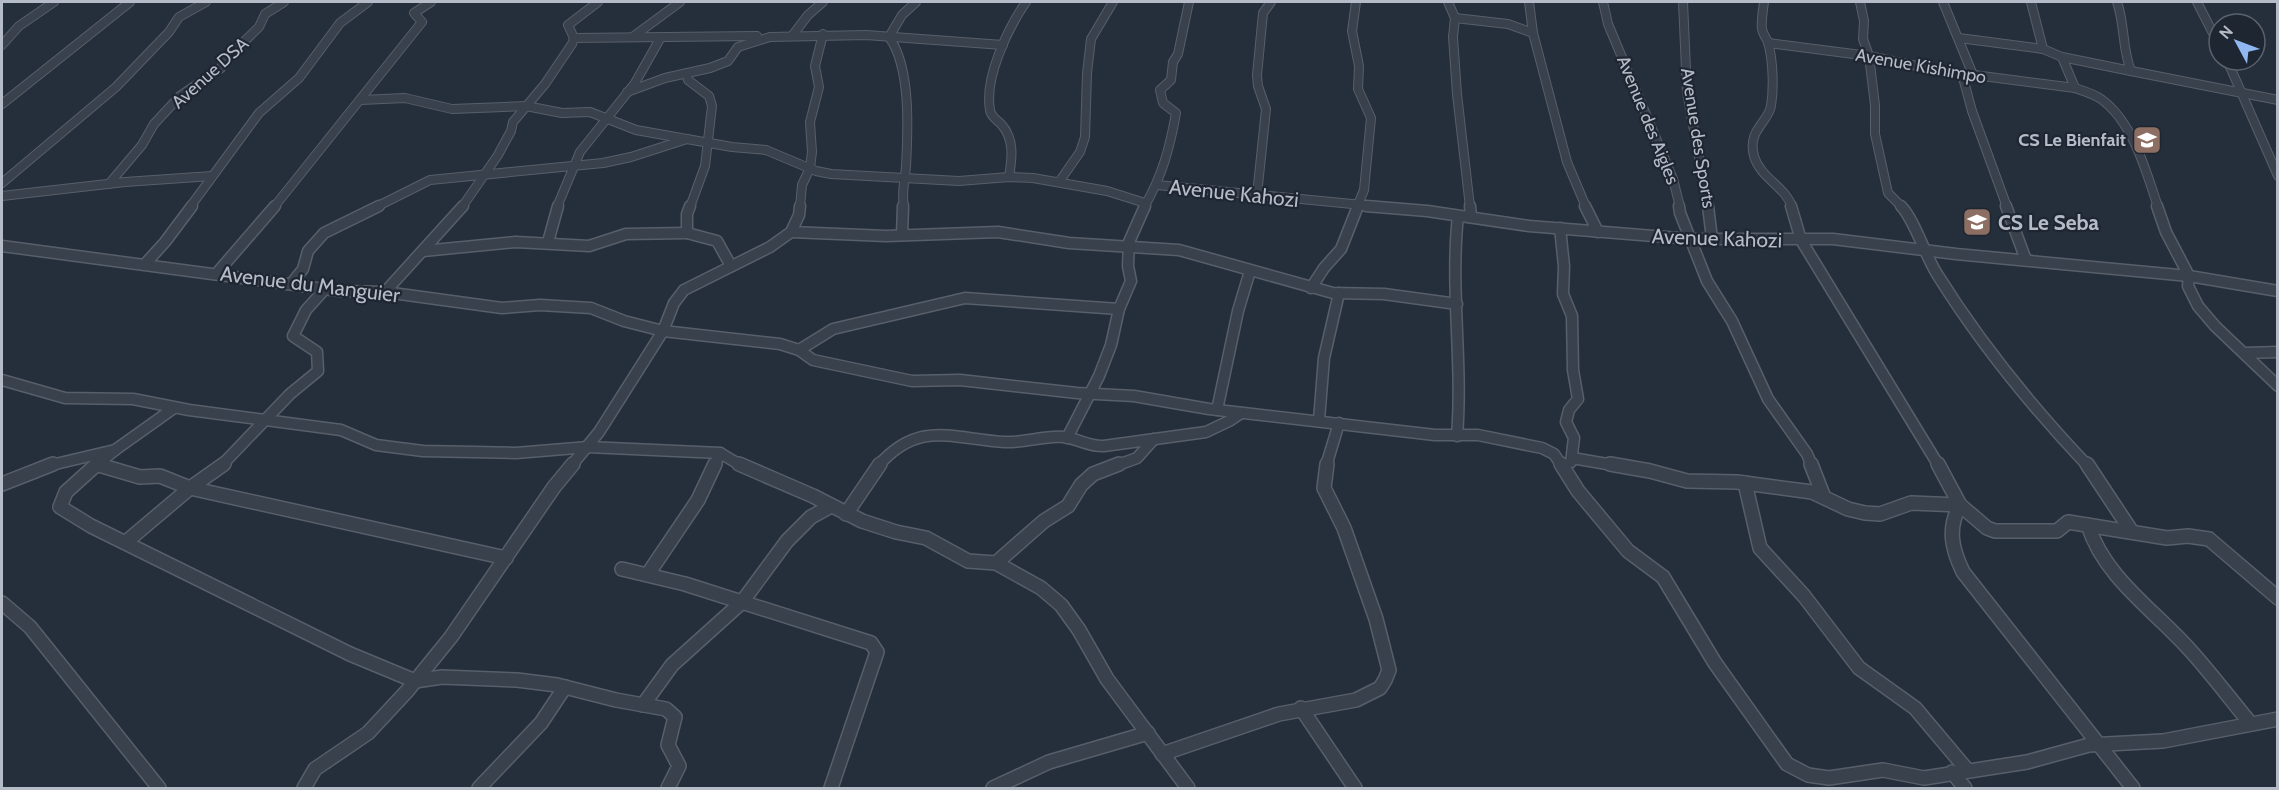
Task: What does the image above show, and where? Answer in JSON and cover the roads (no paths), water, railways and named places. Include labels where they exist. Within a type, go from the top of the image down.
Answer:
[{"type":"street","points":[[3,41],[24,21],[54,2]]},
{"type":"street","points":[[2,104],[130,2]]},
{"type":"street","points":[[2,183],[116,87],[174,26],[179,16],[206,2]]},
{"type":"street","name":"Avenue DSA","points":[[109,183],[142,145],[148,132],[180,96],[221,68],[224,61],[259,27],[266,15],[284,2]]},
{"type":"street","points":[[145,264],[165,242],[259,113],[299,78],[340,23],[368,2]]},
{"type":"street","points":[[217,273],[296,181],[422,22],[414,13],[431,2]]},
{"type":"street","points":[[574,38],[568,25],[598,2]]},
{"type":"street","points":[[634,36],[680,2]]},
{"type":"street","points":[[792,36],[808,15],[823,2]]},
{"type":"street","points":[[889,37],[902,15],[916,2]]},
{"type":"street","points":[[1009,177],[1014,154],[1007,132],[992,116],[990,110],[992,80],[1003,45],[1026,2]]},
{"type":"street","points":[[1059,182],[1080,152],[1085,137],[1087,73],[1091,39],[1113,2]]},
{"type":"street","points":[[1067,438],[1088,393],[1100,376],[1111,345],[1119,309],[1131,281],[1126,265],[1126,246],[1156,184],[1171,145],[1176,113],[1163,103],[1160,90],[1171,80],[1173,62],[1178,54],[1189,2]]},
{"type":"street","points":[[1257,195],[1266,108],[1256,85],[1256,77],[1259,68],[1263,13],[1271,2]]},
{"type":"street","points":[[1311,288],[1324,268],[1341,249],[1360,205],[1365,179],[1371,118],[1358,89],[1359,66],[1352,31],[1356,2]]},
{"type":"street","points":[[1448,2],[1455,18],[1457,94],[1471,218]]},
{"type":"street","points":[[1529,2],[1533,33],[1567,162],[1598,232]]},
{"type":"street","name":"Avenue des Aigles","points":[[1603,2],[1608,24],[1673,179],[1680,213],[1707,281],[1732,321],[1768,399],[1779,418],[1807,454],[1823,495]]},
{"type":"street","name":"Avenue des Sports","points":[[1683,2],[1687,92],[1708,204],[1712,239]]},
{"type":"street","points":[[1764,2],[1762,29],[1768,43],[1772,85],[1771,109],[1761,122],[1753,139],[1754,156],[1764,175],[1790,201],[1801,240],[1927,444],[1960,506],[1987,528],[1995,531],[2057,531],[2068,522],[2167,538],[2188,536],[2209,539],[2277,598]]},
{"type":"street","points":[[1860,2],[1863,39],[1869,56],[1875,105],[1875,134],[1888,193],[1907,212],[1922,249],[1946,290],[1996,359],[2052,429],[2093,471],[2132,532]]},
{"type":"street","points":[[1942,2],[1973,75]]},
{"type":"street","points":[[2031,2],[2043,49]]},
{"type":"street","points":[[2117,2],[2123,14],[2126,55],[2131,71]]},
{"type":"street","points":[[2197,2],[2207,22]]},
{"type":"street","points":[[1455,18],[1508,24],[1533,33]]},
{"type":"street","points":[[574,38],[770,37],[822,34],[1003,45]]},
{"type":"street","points":[[304,789],[315,770],[368,733],[415,681],[469,613],[554,486],[588,447],[663,331],[674,303],[684,290],[770,247],[791,232],[799,214],[802,185],[810,168],[812,152],[810,122],[819,87],[814,66],[822,34]]},
{"type":"street","points":[[548,242],[561,194],[580,152],[635,83],[661,37]]},
{"type":"street","points":[[627,92],[665,78],[721,64],[728,61],[738,47],[770,37]]},
{"type":"street","points":[[889,37],[894,44],[903,76],[908,132],[905,179],[901,192],[904,210],[902,235]]},
{"type":"street","points":[[385,292],[449,225],[498,154],[511,131],[513,122],[545,84],[574,38]]},
{"type":"street","points":[[1959,38],[2043,49],[2061,57],[2277,100]]},
{"type":"street","name":"Avenue Kishimpo","points":[[1768,43],[1869,56],[1962,74],[2075,88],[2098,97],[2116,112],[2144,165],[2166,232],[2189,276],[2188,286],[2198,306],[2215,326],[2277,386]]},
{"type":"street","points":[[2061,57],[2075,88]]},
{"type":"street","points":[[2233,72],[2244,93],[2259,142],[2277,176]]},
{"type":"street","points":[[687,73],[688,80],[709,96],[712,106],[706,141],[705,166],[687,214],[687,233]]},
{"type":"street","points":[[1962,74],[1972,111],[2026,260]]},
{"type":"street","points":[[361,100],[405,98],[460,109],[526,106],[562,113],[590,112],[636,130],[766,150],[831,174],[905,179],[968,180],[1009,177],[1059,182],[1107,191],[1145,203]]},
{"type":"street","points":[[291,284],[302,273],[308,260],[308,251],[324,233],[360,217],[422,182],[522,170],[574,167],[631,157],[690,138]]},
{"type":"street","points":[[2,196],[109,183],[212,176]]},
{"type":"street","name":"Avenue Kahozi","points":[[1156,184],[1598,232],[1691,239],[1833,239],[2189,276],[2277,291]]},
{"type":"street","points":[[1457,436],[1461,365],[1453,265],[1458,216]]},
{"type":"street","points":[[1560,228],[1564,266],[1563,294],[1572,316],[1573,370],[1578,399],[1569,410],[1566,422],[1574,438],[1568,474]]},
{"type":"street","points":[[423,251],[548,242],[589,246],[639,232],[672,235],[687,233],[717,241],[730,266]]},
{"type":"street","points":[[791,232],[902,235],[998,232],[1069,243],[1193,253],[1221,264],[1311,288],[1339,293],[1384,294],[1457,304]]},
{"type":"street","name":"Avenue du Manguier","points":[[2,246],[325,289],[385,292],[502,308],[540,306],[591,308],[616,318],[663,331],[748,339],[799,350],[813,360],[912,381],[960,380],[1134,396],[1241,413],[1457,436],[1479,435],[1542,448],[1554,454],[1578,490],[1628,551],[1663,577],[1715,663],[1787,764],[1804,774],[1823,778],[1864,770],[1884,770],[1911,778],[1924,778],[2027,762],[2069,750],[2099,745],[2163,741],[2277,719]]},
{"type":"street","points":[[1217,410],[1236,321],[1250,271]]},
{"type":"street","points":[[126,542],[190,488],[227,462],[243,441],[267,420],[290,394],[318,371],[317,352],[297,341],[293,336],[306,310],[325,289]]},
{"type":"street","points":[[1318,420],[1324,358],[1339,293]]},
{"type":"street","points":[[799,350],[833,329],[965,298],[1119,309]]},
{"type":"street","points":[[2244,353],[2277,351]]},
{"type":"street","points":[[2,380],[65,398],[133,399],[174,408],[341,430],[376,445],[423,451],[516,453],[588,447],[720,453],[757,474],[813,496],[846,514],[896,532],[926,538],[968,561],[996,563],[1041,588],[1061,605],[1079,630],[1107,679],[1188,789]]},
{"type":"street","points":[[174,408],[115,450],[66,490],[60,500],[60,507],[91,526],[285,623],[350,654],[415,681],[441,677],[517,680],[565,687],[666,709],[675,717],[668,745],[679,766],[668,789]]},
{"type":"street","points":[[846,514],[886,456],[905,442],[935,434],[954,434],[999,442],[1067,438],[1094,446],[1201,434],[1216,429],[1241,413]]},
{"type":"street","points":[[1162,754],[1301,708],[1356,700],[1380,688],[1389,670],[1376,620],[1344,528],[1324,488],[1324,474],[1339,423]]},
{"type":"street","points":[[996,563],[1044,521],[1068,506],[1081,485],[1093,474],[1137,458],[1154,439]]},
{"type":"street","points":[[2,484],[42,467],[115,450]]},
{"type":"street","points":[[648,574],[698,500],[720,453]]},
{"type":"street","points":[[1572,458],[1650,471],[1687,481],[1745,483],[1812,492],[1823,495],[1848,509],[1865,513],[1880,514],[1911,502],[1960,506]]},
{"type":"street","points":[[99,465],[140,477],[160,476],[190,488],[506,558]]},
{"type":"street","points":[[1745,483],[1754,519],[1756,539],[1760,548],[1804,596],[1859,668],[1915,708],[1968,771]]},
{"type":"street","points":[[643,705],[672,665],[742,602],[788,541],[810,517],[831,506]]},
{"type":"street","points":[[1960,506],[1951,521],[1955,555],[1963,572],[2133,789]]},
{"type":"street","points":[[2088,525],[2091,541],[2119,576],[2188,648],[2251,724]]},
{"type":"street","points":[[622,569],[648,574],[871,643],[877,652],[831,789]]},
{"type":"street","points":[[2,603],[30,627],[109,727],[125,743],[159,789]]},
{"type":"street","points":[[479,789],[541,723],[565,687]]},
{"type":"street","points":[[1301,708],[1355,789]]},
{"type":"street","points":[[993,789],[1039,766],[1083,750],[1148,733]]},
{"type":"street","points":[[1952,772],[1965,789]]},
{"type":"place","name":"CS Le Bienfait","points":[[2147,140]]},
{"type":"place","name":"CS Le Seba","points":[[1977,222]]}]
